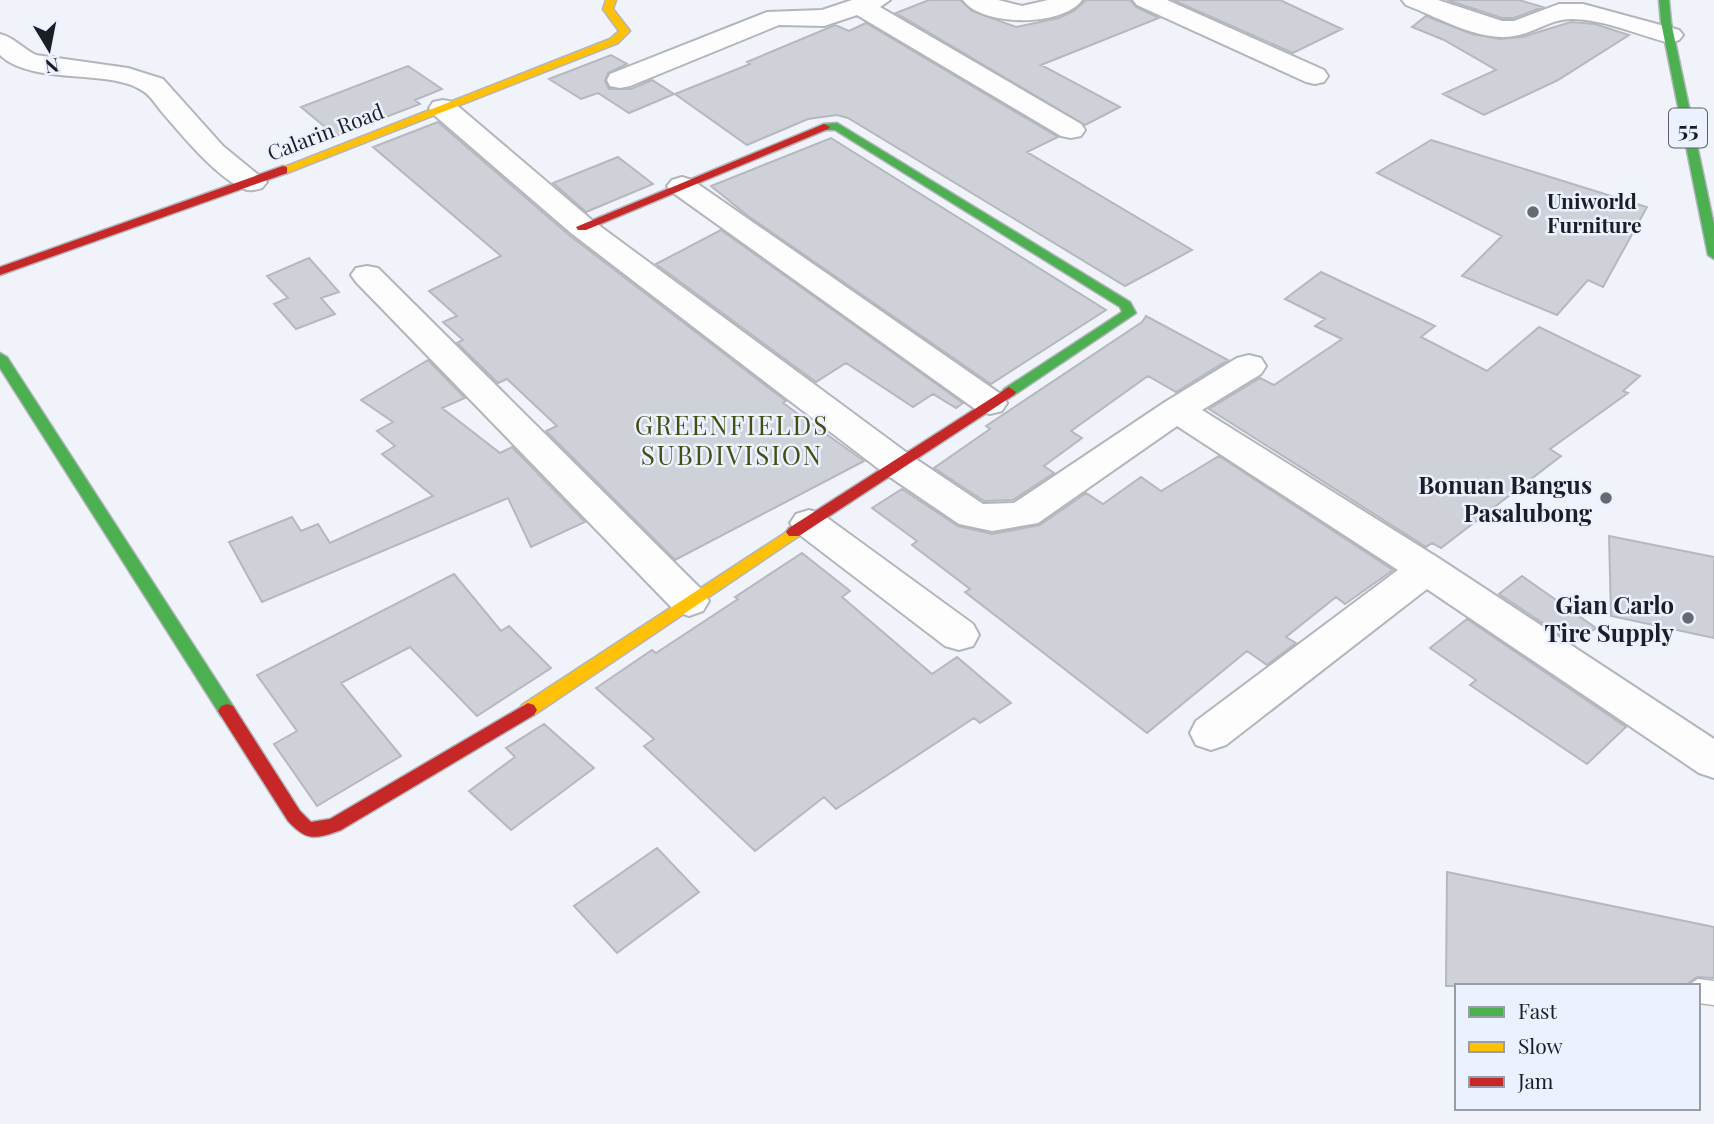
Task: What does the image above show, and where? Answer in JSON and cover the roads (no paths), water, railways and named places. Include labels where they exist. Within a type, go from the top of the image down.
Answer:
[{"type":"street","name":"Calarin Road","points":[[0,271],[252,182],[614,41],[625,31],[607,9],[611,0]]},
{"type":"street","points":[[976,0],[1010,14],[1026,15],[1041,12],[1069,0]]},
{"type":"street","points":[[1146,0],[1315,76]]},
{"type":"street","points":[[1415,0],[1497,28],[1523,27],[1559,12],[1568,12],[1596,15],[1670,35]]},
{"type":"street","points":[[620,80],[776,17],[824,18],[868,3],[1071,130]]},
{"type":"street","name":"55","points":[[1670,3],[1670,35],[1714,255]]},
{"type":"street","points":[[1,42],[16,56],[31,62],[128,76],[153,85],[213,152],[252,182]]},
{"type":"street","points":[[443,108],[582,227],[897,464],[972,515],[985,519],[1003,519],[1025,513],[1177,410],[1250,366]]},
{"type":"street","points":[[0,357],[294,817],[306,829],[318,830],[335,825],[512,720],[1129,313],[1125,305],[837,125],[818,128],[582,227]]},
{"type":"street","points":[[682,186],[990,403]]},
{"type":"street","points":[[367,275],[689,601]]},
{"type":"street","points":[[1177,410],[1426,569],[1714,761]]},
{"type":"street","points":[[809,523],[959,635]]},
{"type":"street","points":[[1211,733],[1426,569]]},
{"type":"place","name":"Uniworld Furniture","points":[[1533,212]]},
{"type":"place","name":"Bonuan Bangus Pasalubong","points":[[1606,498]]},
{"type":"place","name":"Gian Carlo Tire Supply","points":[[1688,618]]},
{"type":"district","name":"GREENFIELDS SUBDIVISION","points":[[732,439]]}]
